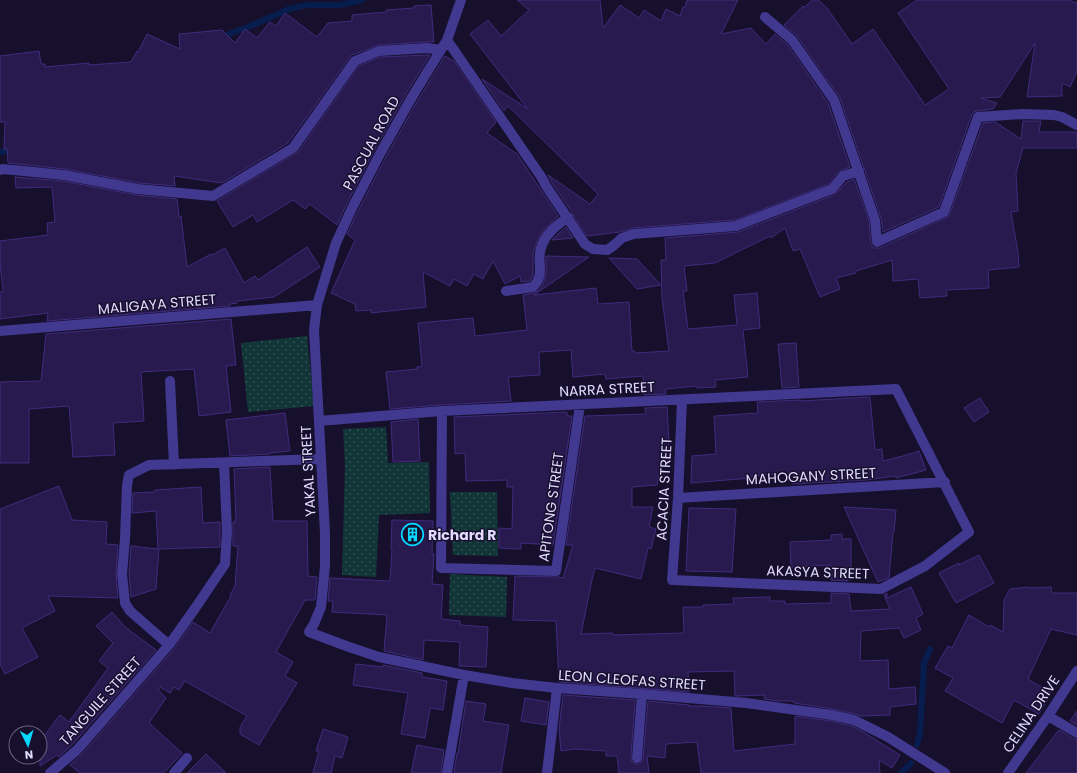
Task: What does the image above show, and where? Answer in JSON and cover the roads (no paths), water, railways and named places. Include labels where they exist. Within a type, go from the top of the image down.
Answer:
[{"type":"street","name":"PASCUAL ROAD","points":[[317,304],[336,243],[381,152],[412,97],[447,40],[461,0]]},
{"type":"street","points":[[765,17],[792,40],[834,100],[875,220],[877,242],[944,212],[978,117],[1022,114],[1054,115],[1062,117],[1077,125]]},
{"type":"street","points":[[447,40],[542,178],[585,244],[593,249],[607,250],[614,246],[622,238],[633,234],[736,226],[832,189],[843,176],[859,171]]},
{"type":"street","points":[[0,170],[3,169],[64,175],[138,189],[213,196],[293,148],[355,61],[379,51],[427,48],[441,50]]},
{"type":"street","points":[[506,291],[533,287],[536,284],[540,276],[539,256],[546,237],[554,228],[568,217]]},
{"type":"street","name":"MALIGAYA STREET","points":[[0,331],[317,304]]},
{"type":"street","name":"YAKAL STREET","points":[[308,632],[314,624],[322,607],[324,573],[325,533],[314,330],[317,304]]},
{"type":"street","points":[[170,381],[174,465]]},
{"type":"street","name":"NARRA STREET","points":[[319,421],[442,411],[896,389],[945,482]]},
{"type":"street","name":"ACACIA STREET","points":[[672,580],[678,498],[682,400]]},
{"type":"street","name":"APITONG STREET","points":[[442,411],[441,568],[556,571],[580,404]]},
{"type":"street","points":[[169,644],[130,611],[125,603],[122,574],[127,485],[129,475],[149,465],[321,459]]},
{"type":"street","name":"TANGUILE STREET","points":[[50,773],[78,750],[169,644],[225,564],[227,531],[224,463]]},
{"type":"street","name":"MAHOGANY STREET","points":[[678,498],[945,482]]},
{"type":"street","name":"AKASYA STREET","points":[[672,580],[880,589],[925,566],[969,532],[945,482]]},
{"type":"street","name":"LEON CLEOFAS STREET","points":[[308,632],[379,657],[464,675],[512,683],[746,703],[832,714],[854,720],[888,737],[945,773]]},
{"type":"street","name":"CELINA DRIVE","points":[[1008,773],[1077,671]]},
{"type":"street","points":[[447,773],[464,675]]},
{"type":"street","points":[[547,773],[557,688]]},
{"type":"street","points":[[637,758],[642,694]]},
{"type":"street","points":[[1048,716],[1077,733]]},
{"type":"street","points":[[174,773],[187,758]]},
{"type":"waterway","points":[[222,40],[229,34],[289,9],[307,5],[340,5],[362,0]]},
{"type":"waterway","points":[[0,152],[14,150]]},
{"type":"waterway","points":[[917,745],[920,733],[924,663],[930,649]]},
{"type":"waterway","points":[[901,773],[911,763]]},
{"type":"place","name":"Richard R","points":[[412,535]]}]
